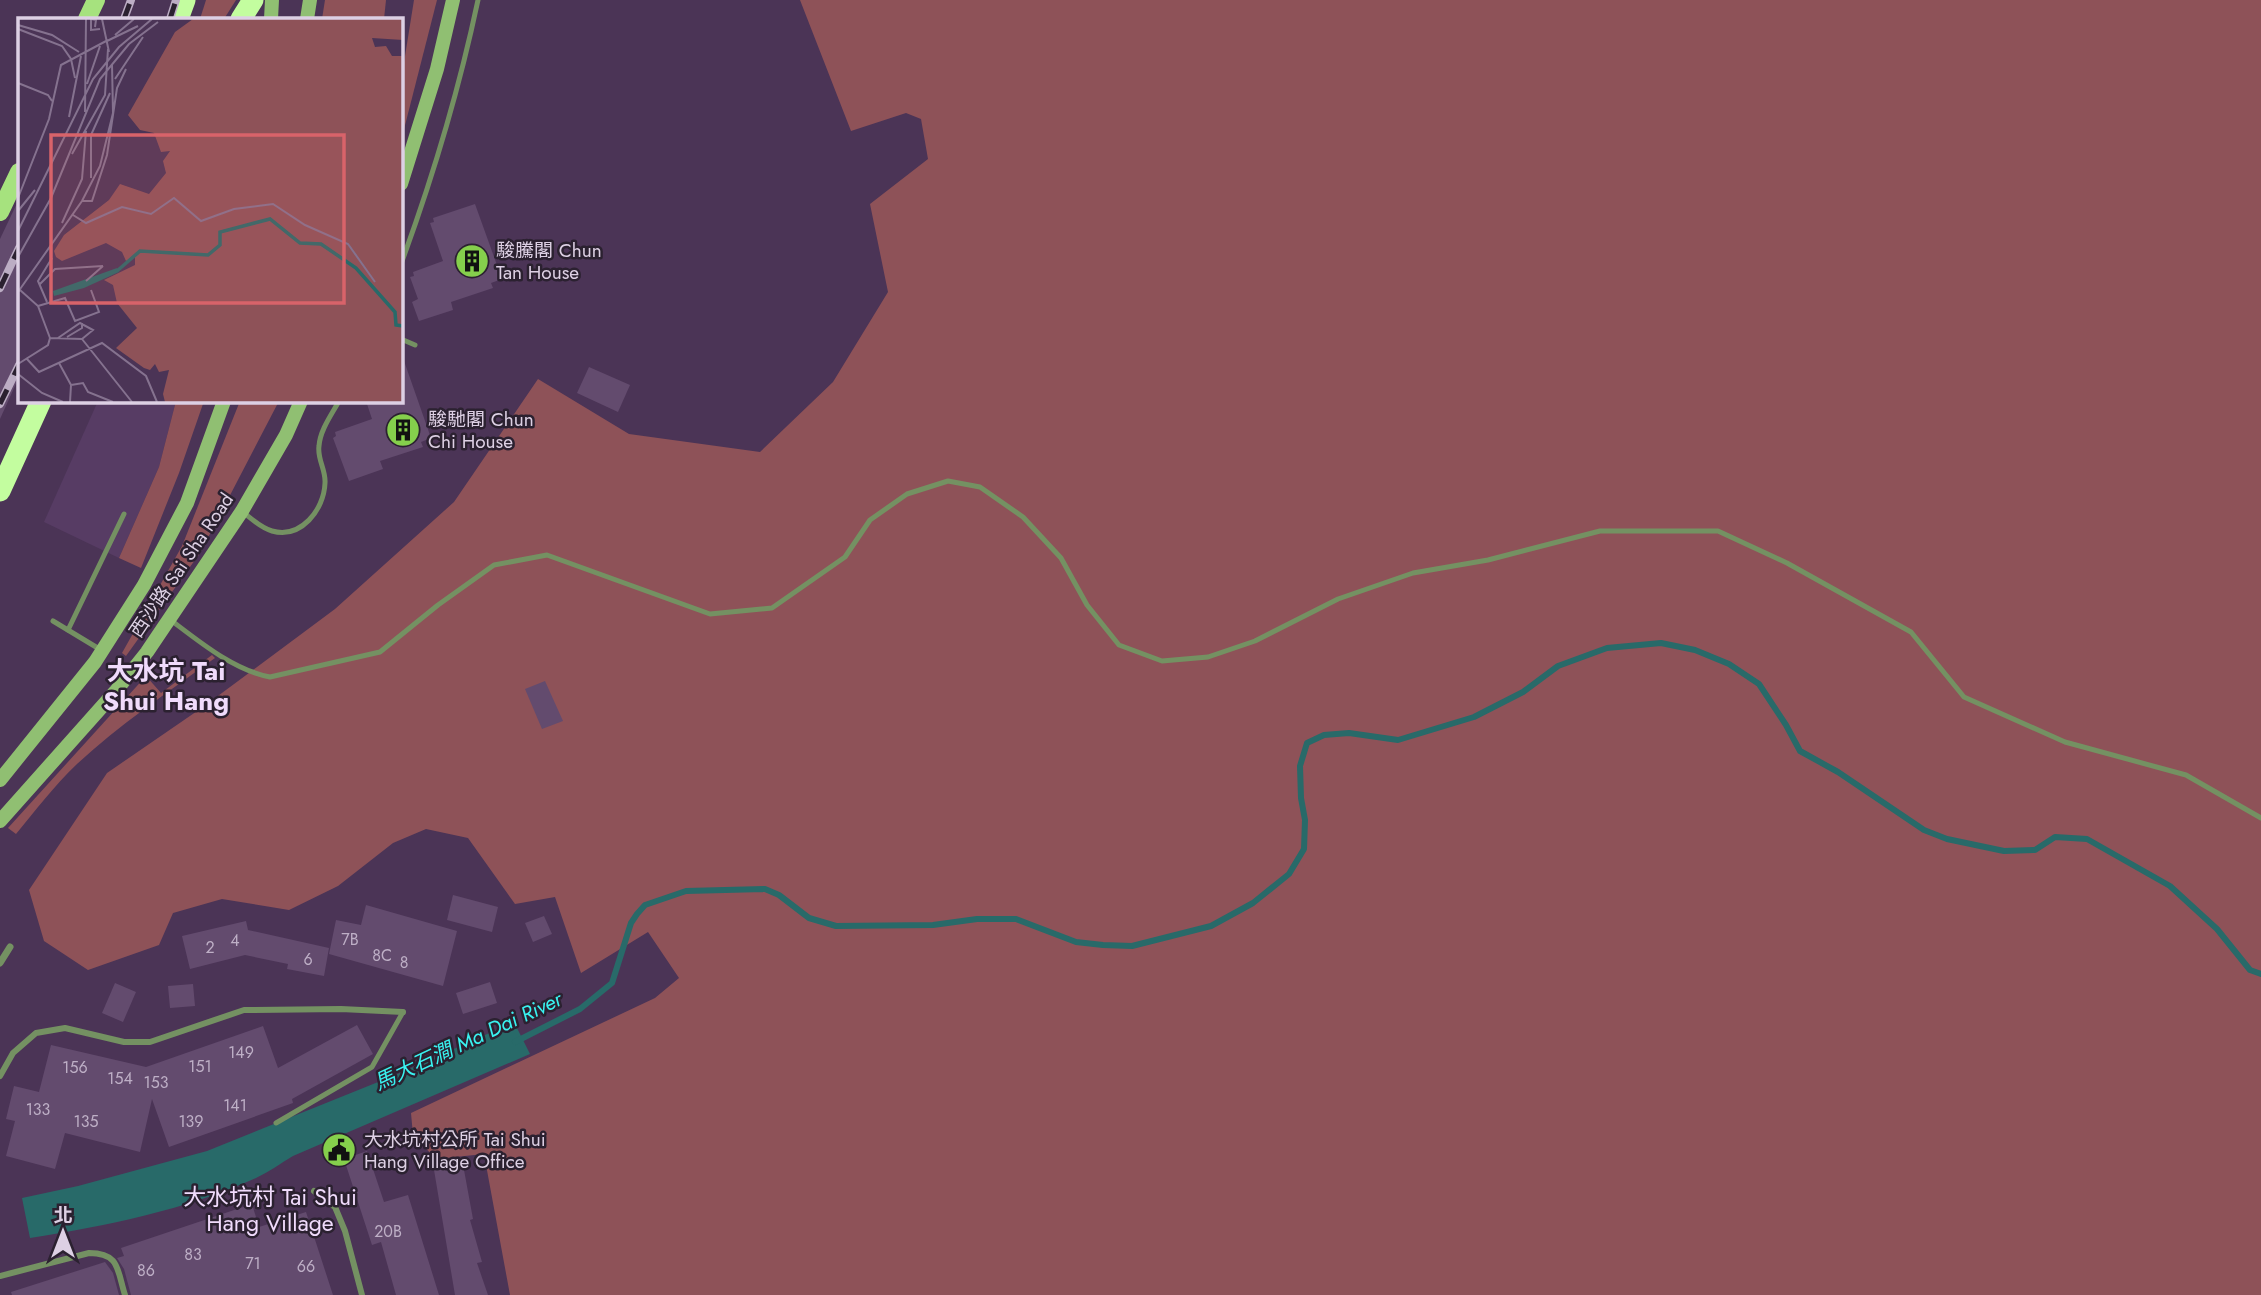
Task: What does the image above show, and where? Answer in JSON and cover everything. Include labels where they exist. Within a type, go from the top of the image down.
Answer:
[{"type":"highway","points":[[178,18],[184,0]]},
{"type":"highway","points":[[242,18],[253,0]]},
{"type":"highway","points":[[0,491],[41,402]]},
{"type":"main road","points":[[87,18],[96,0]]},
{"type":"main road","points":[[271,18],[272,0]]},
{"type":"main road","points":[[307,18],[310,0]]},
{"type":"main road","points":[[402,181],[437,69],[453,0]]},
{"type":"main road","points":[[0,212],[18,174]]},
{"type":"main road","name":"西沙路 Sai Sha Road","points":[[0,780],[103,651],[144,585],[196,480],[224,402]]},
{"type":"main road","name":"西沙路 Sai Sha Road","points":[[0,821],[115,692],[170,619],[242,511],[286,435],[299,402]]},
{"type":"street","points":[[0,963],[10,947]]},
{"type":"street","points":[[0,1076],[13,1053],[36,1033],[65,1028],[124,1042],[150,1042],[244,1010],[341,1009],[403,1012]]},
{"type":"street","points":[[314,1191],[335,1207],[345,1231],[362,1295]]},
{"type":"street","points":[[0,1276],[89,1253],[99,1253],[108,1255],[115,1264],[125,1295]]},
{"type":"lane","points":[[402,261],[446,132],[478,0]]},
{"type":"lane","points":[[402,339],[415,345]]},
{"type":"lane","points":[[242,511],[261,527],[279,532],[297,529],[312,517],[323,498],[326,480],[319,443],[339,402]]},
{"type":"lane","points":[[170,619],[234,664],[255,674],[270,677],[380,652],[438,605],[494,565],[547,555],[710,614],[772,608],[845,557],[870,520],[907,494],[948,481],[980,487],[1023,517],[1061,558],[1087,605],[1119,645],[1162,662],[1208,657],[1255,641],[1338,599],[1413,573],[1488,560],[1600,531],[1718,531],[1787,563],[1911,632],[1964,697],[2065,742],[2186,775],[2261,818]]},
{"type":"lane","points":[[68,630],[124,514]]},
{"type":"lane","points":[[53,621],[103,651]]},
{"type":"lane","points":[[276,1123],[372,1067],[403,1012]]},
{"type":"shaded area","points":[[206,0],[236,0],[225,18],[200,18]]},
{"type":"shaded area","points":[[325,0],[386,0],[384,18],[322,18]]},
{"type":"shaded area","points":[[414,0],[437,0],[402,137],[402,75]]},
{"type":"shaded area","points":[[800,0],[2261,0],[2261,1295],[510,1295],[484,1154],[436,1159],[413,1135],[411,1113],[655,998],[679,978],[648,932],[581,973],[555,897],[515,904],[468,838],[426,829],[393,843],[338,886],[289,910],[222,899],[173,913],[159,945],[88,970],[44,941],[29,890],[107,773],[203,707],[335,609],[454,502],[538,379],[629,434],[760,452],[833,382],[888,292],[870,204],[928,159],[921,119],[906,113],[851,131]]},
{"type":"shaded area","points":[[98,402],[176,402],[159,467],[119,558],[44,522]]},
{"type":"shaded area","points":[[176,402],[204,402],[141,568],[119,558],[159,467]]},
{"type":"shaded area","points":[[240,402],[278,402],[200,553],[126,656],[122,653],[182,546]]},
{"type":"shaded area","points":[[212,655],[215,658],[127,722],[77,764],[16,834],[8,828],[146,676],[161,693]]},
{"type":"shaded area","points":[[514,1022],[530,1054],[293,1156],[256,1178],[145,1216],[30,1238],[22,1198],[78,1186],[207,1151],[398,1074]]},
{"type":"building","points":[[18,201],[18,379],[0,419],[0,239]]},
{"type":"building","name":"駿騰閣 Chun Tan House","points":[[475,204],[502,279],[491,283],[493,288],[451,302],[453,310],[419,321],[412,302],[418,299],[410,277],[414,276],[413,272],[443,261],[430,223],[434,222],[433,218]]},
{"type":"building","name":"駿馳閣 Chun Chi House","points":[[403,358],[431,438],[421,442],[423,447],[380,461],[383,469],[349,481],[333,438],[336,436],[335,432],[372,419],[366,402],[402,402]]},
{"type":"building","points":[[589,367],[630,385],[618,412],[577,393]]},
{"type":"building","points":[[545,681],[563,721],[542,729],[525,689]]},
{"type":"building","points":[[453,895],[498,907],[492,932],[447,920]]},
{"type":"building","points":[[366,905],[457,931],[443,986],[329,954],[336,920],[361,925]]},
{"type":"building","points":[[544,916],[552,934],[533,942],[525,923]]},
{"type":"building","points":[[246,921],[248,930],[329,948],[324,976],[287,969],[288,964],[245,955],[190,969],[182,936]]},
{"type":"building","points":[[490,982],[497,1003],[463,1014],[456,993]]},
{"type":"building","points":[[115,983],[136,992],[123,1022],[102,1013]]},
{"type":"building","points":[[193,984],[195,1006],[170,1008],[168,986]]},
{"type":"building","points":[[357,1025],[373,1054],[292,1099],[293,1103],[169,1147],[152,1099],[140,1152],[65,1133],[55,1169],[6,1156],[15,1121],[6,1119],[14,1086],[39,1092],[51,1045],[146,1067],[263,1026],[278,1068]]},
{"type":"building","name":"大水坑村公所 Tai Shui Hang Village Office","points":[[347,1138],[353,1154],[331,1162],[325,1146]]},
{"type":"building","points":[[367,1151],[384,1202],[408,1195],[439,1295],[396,1295],[381,1242],[372,1245],[344,1159]]},
{"type":"building","points":[[462,1159],[473,1219],[470,1220],[482,1262],[477,1263],[488,1295],[455,1295],[433,1164]]},
{"type":"building","points":[[252,1204],[259,1227],[306,1212],[333,1295],[131,1295],[124,1269],[117,1258],[124,1256],[121,1248]]},
{"type":"building","points":[[105,1262],[113,1273],[119,1295],[12,1295],[11,1292]]},
{"type":"waterway","name":"馬大石澗 Ma Dai River","points":[[515,1042],[580,1009],[612,983],[631,923],[637,914],[645,905],[686,891],[765,889],[779,895],[809,918],[836,926],[933,925],[977,919],[1016,919],[1076,942],[1103,945],[1132,946],[1211,926],[1253,903],[1289,874],[1304,849],[1305,820],[1300,766],[1307,743],[1324,735],[1349,733],[1398,740],[1474,717],[1523,692],[1558,666],[1607,648],[1661,643],[1695,650],[1729,664],[1759,684],[1800,751],[1838,772],[1924,830],[1947,839],[2004,851],[2035,850],[2055,837],[2087,839],[2170,886],[2217,929],[2250,970],[2261,974]]},
{"type":"railway","points":[[124,18],[131,0]]},
{"type":"railway","points":[[170,18],[176,0]]},
{"type":"railway","points":[[0,288],[18,250]]},
{"type":"railway","points":[[0,404],[18,367]]},
{"type":"place","name":"駿騰閣 Chun Tan House","points":[[472,261]]},
{"type":"place","name":"駿馳閣 Chun Chi House","points":[[403,430]]},
{"type":"place","name":"大水坑村公所 Tai Shui Hang Village Office","points":[[339,1150]]},
{"type":"district","name":"大水坑 Tai Shui Hang","points":[[166,686]]},
{"type":"district","name":"大水坑村 Tai Shui Hang Village","points":[[270,1210]]}]
